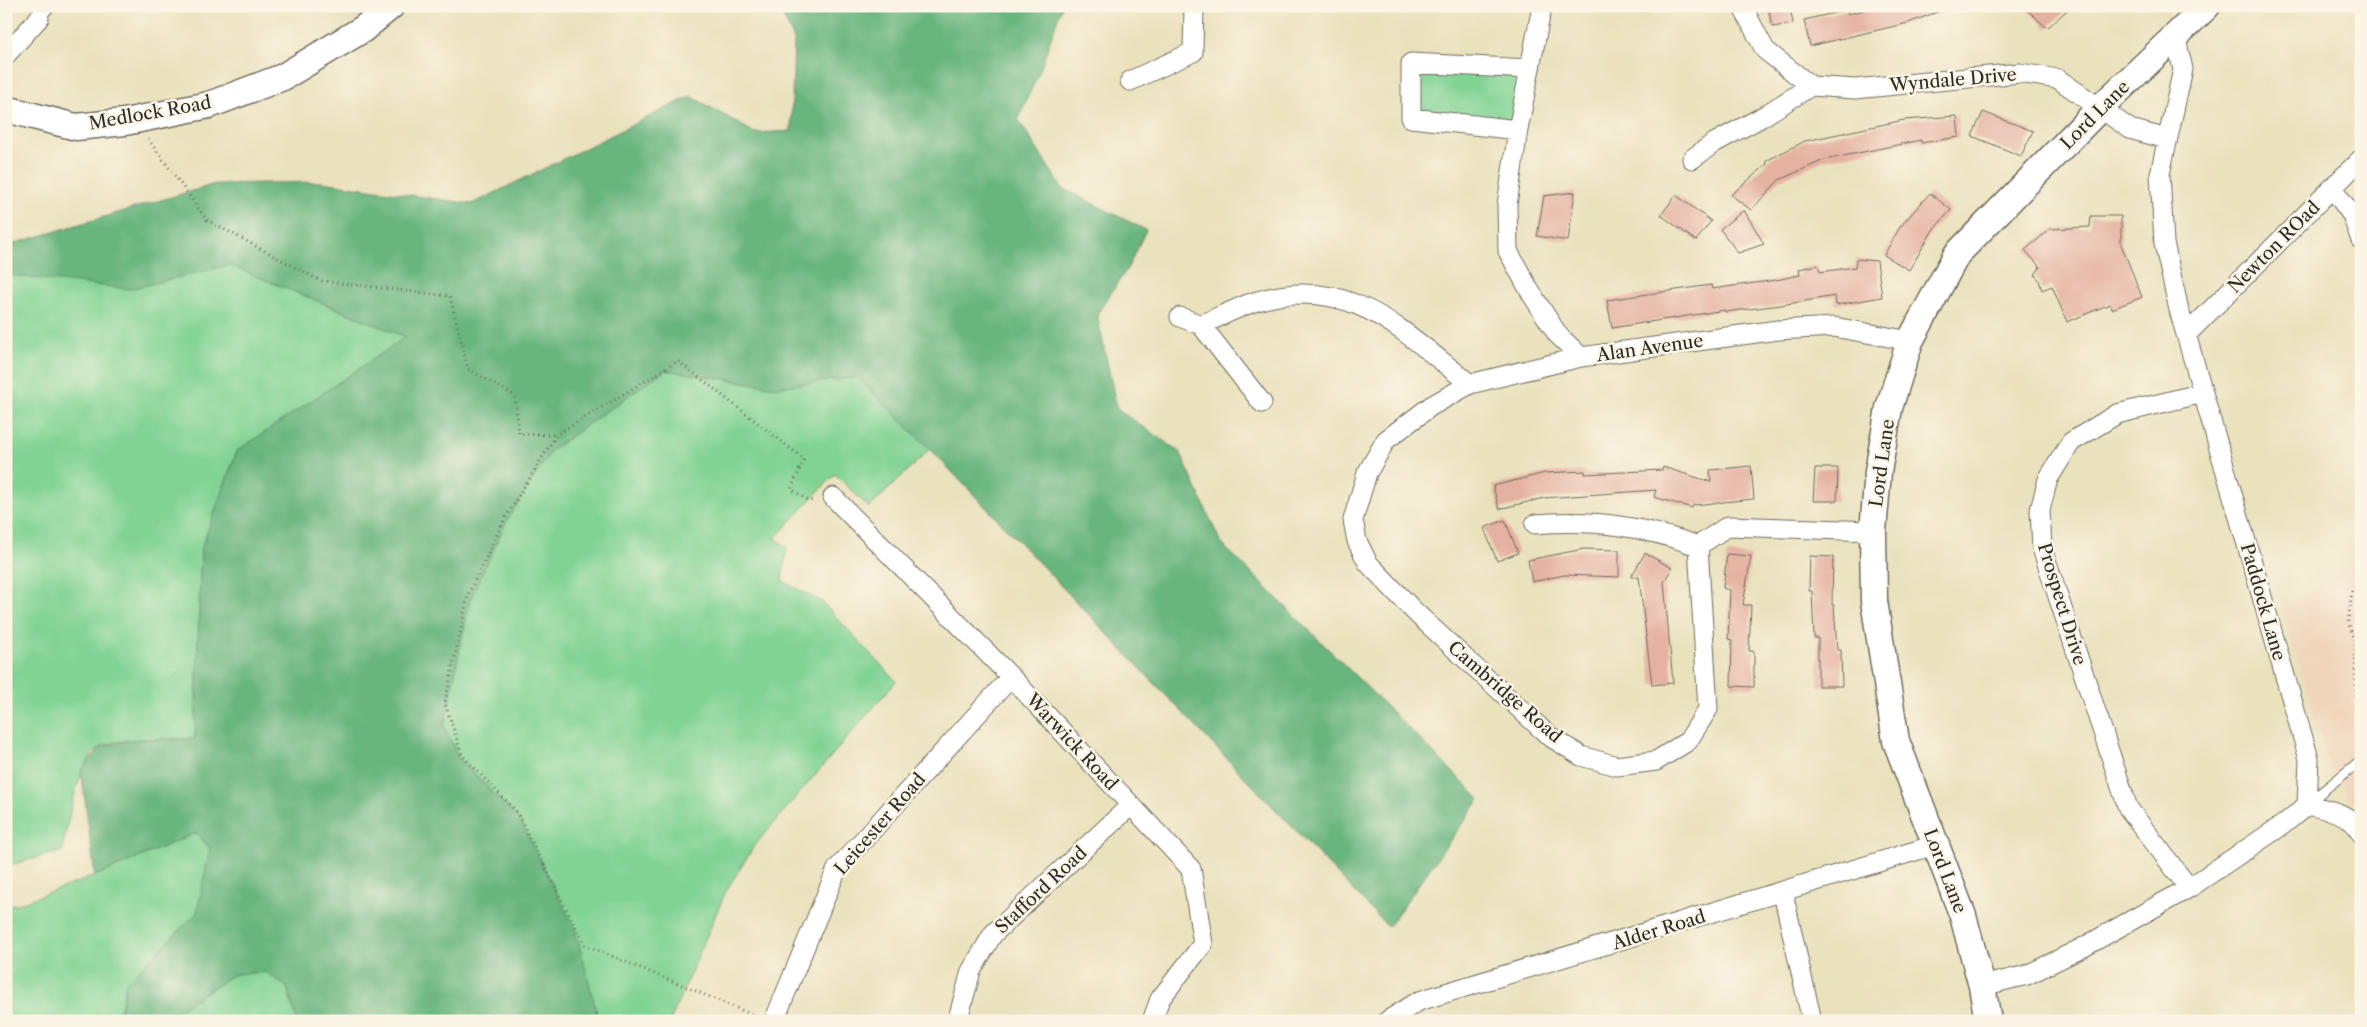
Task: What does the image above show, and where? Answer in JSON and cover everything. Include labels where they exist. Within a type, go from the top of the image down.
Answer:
[{"type":"street","name":"Medlock Road","points":[[6,109],[76,127],[134,120],[209,105],[283,77],[363,29],[391,6]]},
{"type":"street","points":[[1130,81],[1193,52],[1194,6]]},
{"type":"street","name":"Alan Avenue","points":[[1542,6],[1518,130],[1507,205],[1508,251],[1530,293],[1558,335],[1581,357],[1778,330],[1834,328],[1910,341]]},
{"type":"street","points":[[1692,159],[1714,143],[1762,117],[1810,86],[1765,50],[1742,6]]},
{"type":"street","name":"Lord Lane","points":[[1988,1021],[1982,986],[1962,916],[1896,741],[1874,601],[1873,531],[1878,472],[1890,408],[1910,341],[1957,254],[2101,107],[2207,6]]},
{"type":"street","points":[[6,55],[46,10]]},
{"type":"street","name":"Paddock Lane","points":[[2176,35],[2183,69],[2160,174],[2164,244],[2178,310],[2187,334],[2309,760],[2307,805]]},
{"type":"street","points":[[1518,130],[1411,118],[1411,63],[1530,69]]},
{"type":"street","name":"Wyndale Drive","points":[[1810,86],[1855,89],[2020,73],[2058,79],[2101,107],[2130,130],[2167,139]]},
{"type":"street","name":"Newton ROad","points":[[2187,334],[2361,159]]},
{"type":"street","points":[[2333,189],[2352,215],[2361,240]]},
{"type":"street","points":[[1201,325],[1254,302],[1288,295],[1321,295],[1353,302],[1382,315],[1470,384]]},
{"type":"street","points":[[1180,317],[1201,325],[1262,403]]},
{"type":"street","name":"Cambridge Road","points":[[1581,357],[1470,384],[1431,406],[1386,440],[1367,473],[1354,520],[1357,541],[1368,563],[1415,612],[1549,736],[1581,756],[1617,766],[1656,761],[1688,741],[1708,708],[1698,546]]},
{"type":"street","name":"Prospect Drive","points":[[2189,888],[2128,808],[2042,548],[2040,510],[2048,479],[2071,442],[2117,414],[2203,393]]},
{"type":"street","name":"Warwick Road","points":[[833,496],[1011,677],[1191,869],[1203,944],[1160,999],[1152,1021]]},
{"type":"street","points":[[1535,524],[1573,521],[1623,525],[1667,535],[1698,546],[1728,526],[1873,531]]},
{"type":"street","name":"Leicester Road","points":[[766,1019],[837,869],[1011,677]]},
{"type":"street","name":"Stafford Road","points":[[959,1015],[971,971],[993,934],[1131,805]]},
{"type":"street","points":[[1982,986],[2027,975],[2056,962],[2189,888],[2284,824],[2307,805],[2340,813],[2350,819],[2361,833]]},
{"type":"street","name":"Alder Road","points":[[1388,1021],[1419,1001],[1783,893],[1935,845]]},
{"type":"street","points":[[1783,893],[1812,1021]]},
{"type":"lane","points":[[2307,805],[2361,760]]},
{"type":"path","points":[[134,120],[206,220],[321,281],[450,296],[468,368],[515,396],[519,434],[556,435]]},
{"type":"path","points":[[766,1019],[585,945],[516,811],[462,755],[445,703],[468,595],[504,520],[556,435],[678,361],[804,459],[791,489],[809,501],[833,496]]},
{"type":"path","points":[[2361,579],[2352,591],[2348,622],[2355,643],[2356,696],[2361,700]]},
{"type":"shaded area","points":[[2361,559],[2361,802],[2351,803],[2329,764],[2283,611]]},
{"type":"green space","points":[[778,6],[1062,6],[1040,70],[1018,119],[1062,188],[1146,230],[1127,269],[1097,314],[1117,409],[1180,452],[1221,543],[1480,799],[1388,927],[930,449],[857,377],[777,387],[665,370],[551,450],[506,522],[470,599],[444,726],[459,759],[520,820],[575,929],[599,1021],[297,1021],[287,987],[266,972],[234,974],[175,1012],[171,1021],[118,1021],[126,983],[197,913],[210,848],[196,833],[95,876],[81,770],[102,746],[138,739],[195,739],[201,549],[237,451],[406,337],[229,265],[130,289],[6,275],[6,246],[215,184],[321,182],[472,204],[691,96],[755,133],[791,131],[794,39]]},
{"type":"green space","points":[[1430,69],[1526,73],[1515,123],[1419,111],[1415,74]]},
{"type":"green space","points":[[229,265],[406,337],[237,451],[201,549],[195,739],[136,739],[103,746],[86,763],[80,777],[62,851],[6,866],[6,272]]},
{"type":"green space","points":[[665,370],[777,387],[857,377],[930,449],[869,508],[835,474],[775,538],[787,547],[782,581],[822,602],[896,681],[754,846],[726,891],[670,1021],[599,1021],[520,820],[459,758],[444,726],[470,599],[506,522],[551,450]]},
{"type":"green space","points":[[196,833],[210,848],[197,913],[126,983],[118,1021],[6,1021],[6,905],[17,904],[95,876]]},
{"type":"green space","points":[[266,972],[287,987],[297,1021],[171,1021],[175,1012],[234,974]]},
{"type":"building","points":[[1768,6],[1790,6],[1793,24],[1772,27]]},
{"type":"building","points":[[1878,6],[1948,8],[1908,23],[1810,46],[1804,20],[1847,10],[1848,14]]},
{"type":"building","points":[[2023,6],[2072,6],[2047,28]]},
{"type":"building","points":[[1983,112],[2033,131],[2021,156],[1972,136]]},
{"type":"building","points":[[1957,116],[1959,137],[1921,143],[1921,140],[1824,160],[1779,180],[1751,210],[1731,195],[1767,164],[1766,161],[1805,141],[1904,120]]},
{"type":"building","points":[[1575,192],[1568,241],[1537,236],[1544,196]]},
{"type":"building","points":[[1930,193],[1951,210],[1933,230],[1909,270],[1884,255],[1900,227]]},
{"type":"building","points":[[1676,195],[1711,221],[1696,241],[1661,215]]},
{"type":"building","points":[[1744,210],[1764,244],[1738,253],[1720,229]]},
{"type":"building","points":[[2091,216],[2121,216],[2121,244],[2142,297],[2112,309],[2110,304],[2067,322],[2052,286],[2042,290],[2039,280],[2035,275],[2040,267],[2025,250],[2050,229],[2090,227]]},
{"type":"building","points":[[1856,259],[1877,261],[1882,297],[1836,305],[1835,296],[1781,305],[1725,312],[1725,310],[1612,328],[1607,300],[1711,285],[1712,289],[1776,280],[1800,275],[1799,269],[1818,265],[1820,272],[1855,267]]},
{"type":"building","points":[[1751,466],[1754,499],[1693,505],[1692,508],[1654,497],[1656,490],[1544,498],[1499,509],[1493,486],[1545,473],[1585,471],[1585,474],[1662,470],[1663,467],[1711,482],[1710,470]]},
{"type":"building","points":[[1815,468],[1838,468],[1837,501],[1813,501]]},
{"type":"building","points":[[1505,520],[1518,553],[1497,561],[1484,528]]},
{"type":"building","points":[[1584,549],[1619,550],[1619,577],[1564,575],[1532,582],[1528,560]]},
{"type":"building","points":[[1645,553],[1672,568],[1664,582],[1673,683],[1652,685],[1639,577],[1631,577]]},
{"type":"building","points":[[1727,554],[1751,556],[1743,605],[1751,605],[1749,651],[1754,651],[1754,687],[1731,686],[1732,640],[1728,639],[1730,590],[1723,588]]},
{"type":"building","points":[[1810,556],[1833,557],[1832,605],[1834,605],[1837,650],[1841,650],[1842,686],[1818,686],[1818,638],[1814,638],[1812,591],[1809,591]]}]
